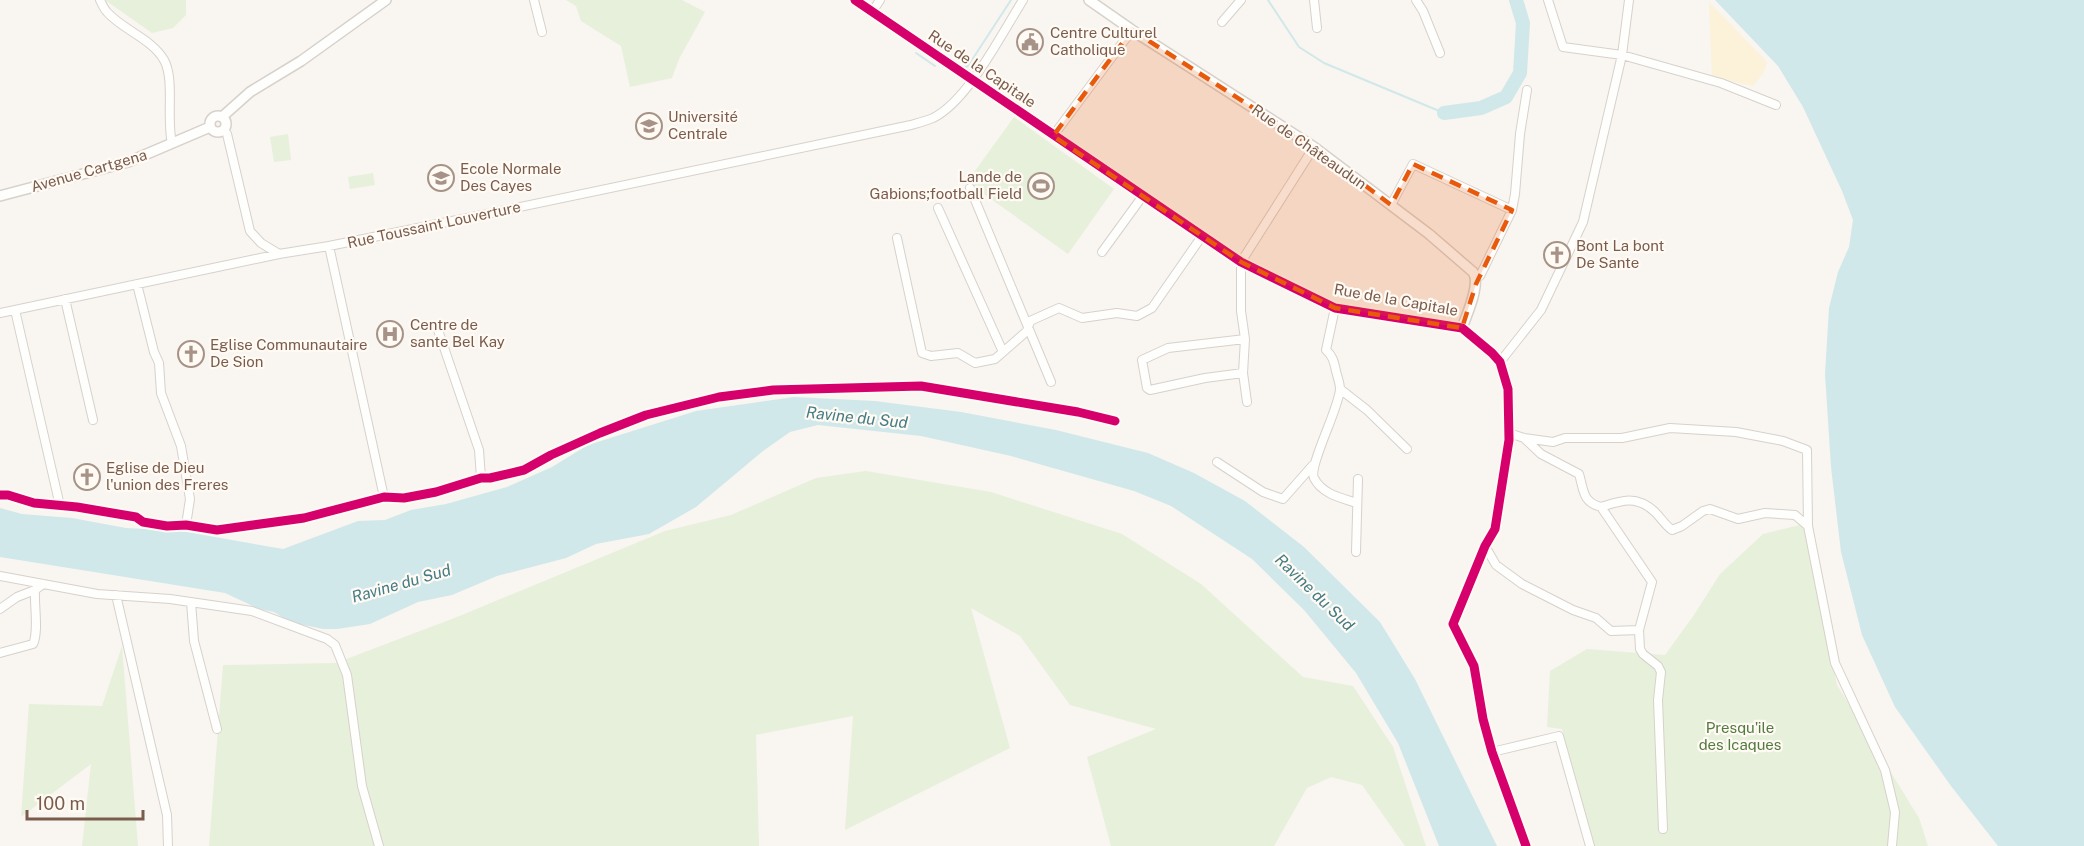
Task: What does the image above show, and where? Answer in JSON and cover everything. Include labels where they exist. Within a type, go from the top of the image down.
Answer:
[{"type":"street","points":[[100,0],[108,12],[153,48],[165,61],[169,86],[168,114],[172,143]]},
{"type":"street","points":[[224,129],[218,132],[210,127],[210,122],[214,117],[222,117],[250,92],[301,61],[386,0]]},
{"type":"street","points":[[534,0],[542,32]]},
{"type":"street","name":"Rue de la Capitale","points":[[855,0],[1142,197],[1241,262],[1335,308],[1462,328],[1481,342],[1500,362],[1508,390],[1509,433],[1495,529],[1485,546],[1453,624],[1474,666],[1483,720],[1492,752],[1526,846]]},
{"type":"street","points":[[872,12],[880,0]]},
{"type":"street","name":"Rue Toussaint Louverture","points":[[0,314],[279,254],[329,246],[911,125],[934,118],[972,81],[1023,0]]},
{"type":"street","name":"Rue de Châteaudun","points":[[1089,0],[1314,147],[1428,234],[1476,276]]},
{"type":"street","points":[[1222,22],[1241,0]]},
{"type":"street","points":[[1314,0],[1317,28]]},
{"type":"street","points":[[1416,0],[1423,11],[1440,53]]},
{"type":"street","points":[[1548,0],[1563,47],[1622,55],[1721,83],[1776,105]]},
{"type":"street","points":[[1500,362],[1541,310],[1583,222],[1622,55],[1629,0]]},
{"type":"street","points":[[1053,136],[1132,30]]},
{"type":"street","points":[[1462,328],[1476,286],[1476,276],[1480,276],[1512,210],[1527,90]]},
{"type":"street","points":[[222,117],[225,121],[224,129],[250,231],[261,243],[279,254]]},
{"type":"street","name":"Avenue Cartgena","points":[[0,196],[128,162],[210,127]]},
{"type":"street","points":[[1246,402],[1243,373],[1245,339],[1241,310],[1241,262],[1314,147]]},
{"type":"street","points":[[1391,206],[1413,164],[1512,210]]},
{"type":"street","points":[[970,188],[1051,382]]},
{"type":"street","points":[[1102,252],[1142,197]]},
{"type":"street","points":[[938,208],[1003,352]]},
{"type":"street","points":[[897,238],[922,353],[931,356],[958,353],[975,363],[994,359],[1029,328],[1030,321],[1059,308],[1082,318],[1117,313],[1137,316],[1145,313],[1152,308],[1202,236]]},
{"type":"street","points":[[329,246],[384,497]]},
{"type":"street","points":[[137,284],[154,352],[159,363],[161,393],[181,446],[190,499],[186,525]]},
{"type":"street","points":[[65,299],[93,420]]},
{"type":"street","points":[[1217,462],[1263,492],[1283,499],[1313,465],[1327,434],[1340,388],[1332,355],[1326,350],[1335,308]]},
{"type":"street","points":[[15,310],[60,506]]},
{"type":"street","points":[[436,327],[478,450],[481,478]]},
{"type":"street","points":[[1243,373],[1148,390],[1142,360],[1168,348],[1245,339]]},
{"type":"street","points":[[0,495],[8,495],[34,503],[135,517],[143,522],[167,526],[186,525],[217,530],[304,518],[384,497],[404,498],[436,492],[481,478],[524,470],[551,455],[646,415],[719,397],[773,390],[921,386],[1078,412],[1114,421]]},
{"type":"street","points":[[1340,388],[1367,410],[1407,449]]},
{"type":"street","points":[[1509,433],[1524,438],[1553,442],[1565,438],[1622,438],[1670,428],[1736,432],[1783,441],[1807,450],[1808,526],[1835,663],[1885,771],[1895,812],[1892,846]]},
{"type":"street","points":[[1524,438],[1541,454],[1576,470],[1581,477],[1583,494],[1594,505],[1601,507],[1614,502],[1636,501],[1655,512],[1672,530],[1710,509],[1738,519],[1765,513],[1796,515],[1808,526]]},
{"type":"street","points":[[1313,465],[1314,478],[1327,492],[1357,503]]},
{"type":"street","points":[[1356,552],[1358,478]]},
{"type":"street","points":[[1601,507],[1652,582],[1639,630],[1641,652],[1658,666],[1661,672],[1658,700],[1663,829]]},
{"type":"street","points":[[1485,546],[1496,565],[1522,584],[1573,610],[1596,618],[1611,632],[1639,630]]},
{"type":"street","points":[[0,576],[97,594],[191,602],[252,611],[318,634],[335,645],[347,675],[362,786],[378,846]]},
{"type":"street","points":[[0,609],[17,597],[43,584]]},
{"type":"street","points":[[0,653],[33,644],[36,635],[35,590]]},
{"type":"street","points":[[116,595],[167,815],[168,846]]},
{"type":"street","points":[[191,602],[194,641],[217,729]]},
{"type":"street","points":[[1492,752],[1559,736],[1590,846]]},
{"type":"highlighted area","points":[[1132,30],[1314,147],[1391,205],[1413,164],[1512,210],[1476,284],[1462,328],[1335,308],[1241,262],[1053,136]]},
{"type":"green space","points":[[105,0],[186,0],[186,15],[173,28],[152,33]]},
{"type":"green space","points":[[566,0],[682,0],[705,12],[679,59],[672,78],[630,87],[621,46],[581,21],[576,6]]},
{"type":"green space","name":"Lande de Gabions;football Field","points":[[1014,117],[1114,189],[1068,254],[967,182]]},
{"type":"green space","points":[[288,134],[291,160],[274,162],[270,137]]},
{"type":"green space","points":[[373,173],[375,185],[350,189],[348,177]]},
{"type":"green space","points":[[866,471],[991,492],[1122,534],[1201,584],[1303,677],[1353,686],[1393,747],[1426,846],[1405,846],[1362,785],[1331,777],[1307,788],[1274,846],[1111,846],[1087,757],[1156,729],[1070,705],[1020,636],[971,608],[1010,748],[845,830],[853,716],[756,735],[759,846],[209,846],[223,665],[336,663],[457,617],[665,531],[731,515],[816,478]]},
{"type":"green space","name":"Presqu'ile des Icaques","points":[[1804,524],[1837,685],[1919,818],[1928,846],[1594,846],[1562,729],[1547,727],[1550,671],[1587,649],[1665,655],[1720,574],[1763,534]]},
{"type":"green space","points":[[122,646],[138,846],[82,846],[91,764],[21,817],[29,704],[102,706]]},
{"type":"sand","points":[[1709,2],[1767,62],[1764,72],[1753,86],[1712,77]]},
{"type":"water","points":[[1715,0],[2084,0],[2084,846],[1998,846],[1951,786],[1895,707],[1862,635],[1841,552],[1831,467],[1825,374],[1829,308],[1838,272],[1849,247],[1853,220],[1803,107],[1778,66]]},
{"type":"water","name":"Ravine du Sud","points":[[794,397],[875,401],[961,412],[1056,430],[1148,453],[1194,473],[1245,501],[1304,547],[1380,622],[1415,679],[1497,846],[1439,846],[1398,743],[1356,673],[1304,610],[1252,559],[1171,506],[1134,491],[1011,456],[921,436],[818,425],[790,432],[763,451],[696,507],[649,534],[596,544],[566,558],[497,576],[452,595],[418,602],[370,624],[337,629],[323,629],[290,622],[274,612],[259,609],[225,593],[0,557],[0,508],[22,514],[72,518],[126,528],[181,531],[283,549],[358,521],[385,520],[411,510],[446,504],[507,487],[552,467],[588,445],[696,411]]},
{"type":"waterway","points":[[864,0],[872,6]]},
{"type":"waterway","points":[[963,68],[968,66],[1011,0]]},
{"type":"waterway","points":[[1268,0],[1299,47],[1324,63],[1444,113]]},
{"type":"waterway","points":[[1444,113],[1481,108],[1506,97],[1520,73],[1523,23],[1516,0]]},
{"type":"waterway","points":[[1131,36],[1228,97]]},
{"type":"waterway","points":[[916,53],[935,66]]},
{"type":"cycle path","points":[[855,0],[1241,262],[1335,308],[1462,328],[1500,362],[1508,389],[1509,440],[1495,529],[1485,546],[1453,624],[1474,666],[1483,719],[1492,752],[1526,846]]},
{"type":"cycle path","points":[[0,495],[8,495],[34,503],[77,507],[136,517],[143,522],[167,526],[186,525],[217,530],[304,518],[384,497],[404,498],[436,492],[481,478],[524,470],[551,455],[646,415],[719,397],[773,390],[921,386],[1078,412],[1115,421]]},
{"type":"place","name":"Centre Culturel Catholique","points":[[1030,42]]},
{"type":"place","name":"Université Centrale","points":[[649,126]]},
{"type":"place","name":"Ecole Normale Des Cayes","points":[[441,178]]},
{"type":"place","name":"Lande de Gabions;football Field","points":[[1041,186]]},
{"type":"place","name":"Bont La bont De Sante","points":[[1557,255]]},
{"type":"place","name":"Centre de sante Bel Kay","points":[[390,334]]},
{"type":"place","name":"Eglise Communautaire De Sion","points":[[191,354]]},
{"type":"place","name":"Eglise de Dieu l'union des Freres","points":[[87,477]]}]
